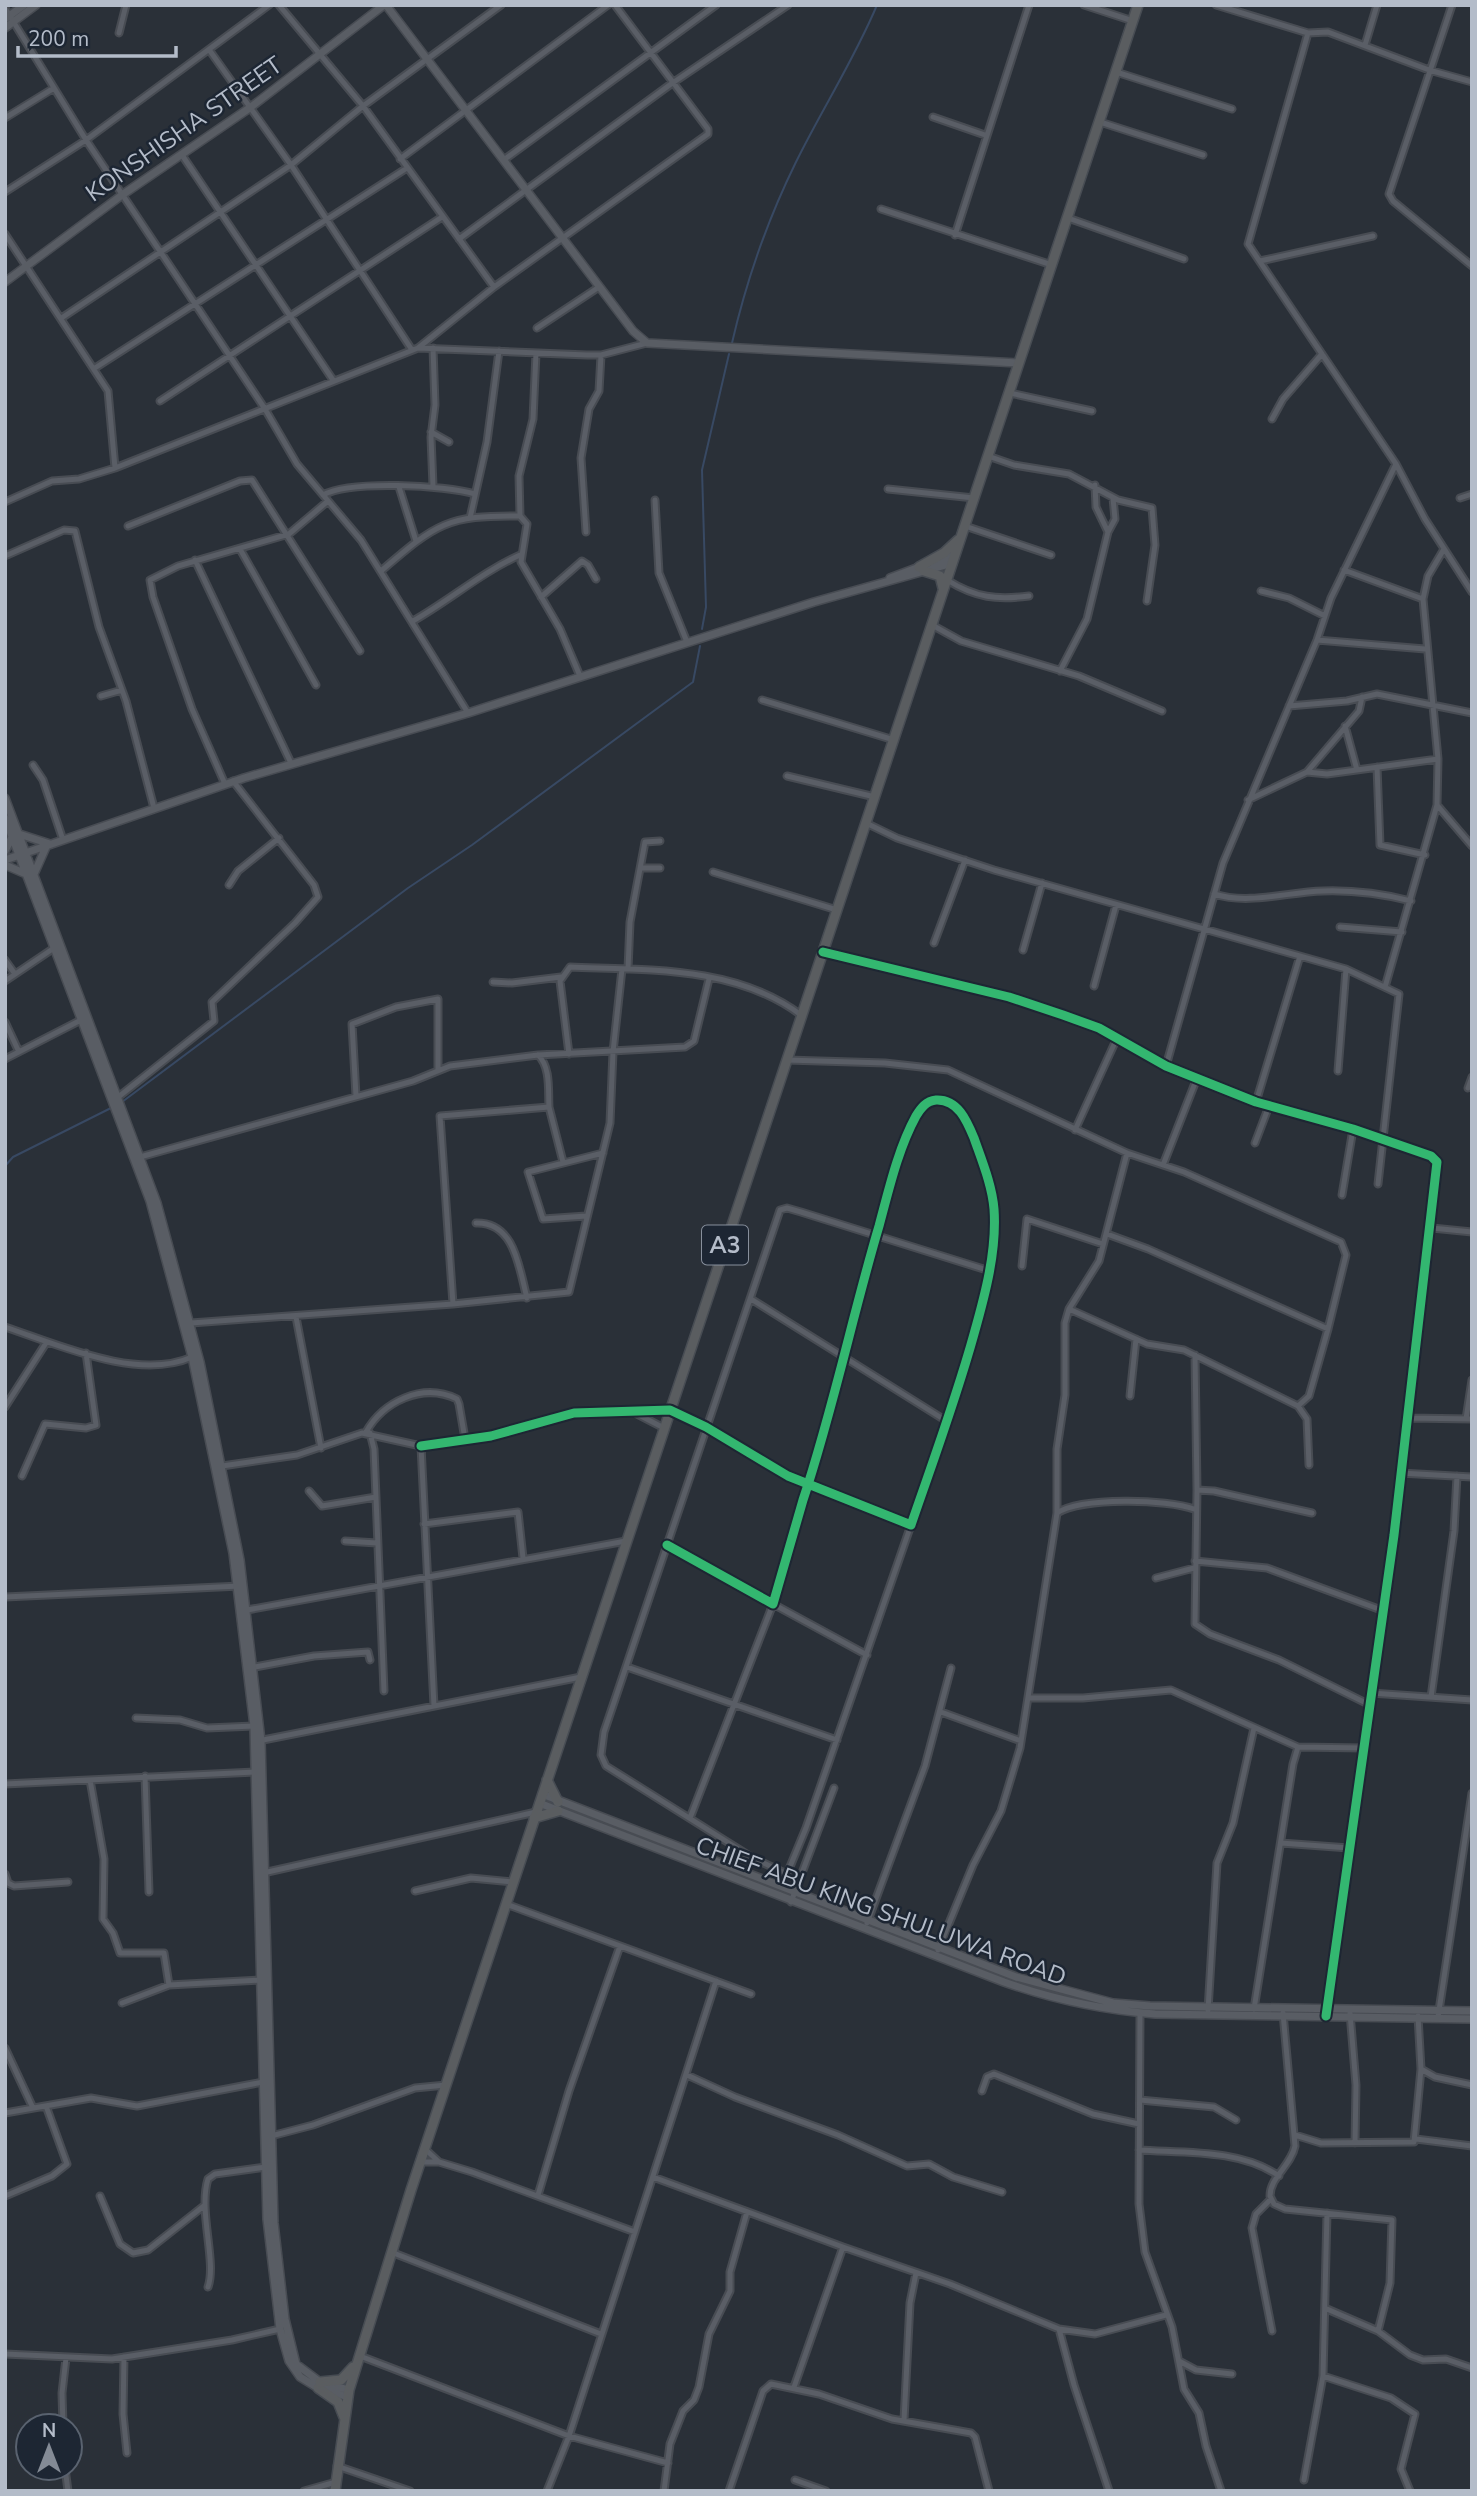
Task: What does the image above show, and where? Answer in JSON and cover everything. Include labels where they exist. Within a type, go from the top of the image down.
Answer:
[{"type":"highway","name":"A3","points":[[335,2486],[349,2394],[391,2252],[1138,5]]},
{"type":"highway","points":[[922,569],[961,536]]},
{"type":"highway","points":[[922,569],[940,576],[943,595]]},
{"type":"highway","points":[[538,1807],[558,1806],[547,1780]]},
{"type":"highway","points":[[319,2385],[344,2379],[359,2356]]},
{"type":"highway","points":[[319,2385],[338,2402],[344,2417]]},
{"type":"street","points":[[5,27],[9,16],[24,5]]},
{"type":"street","points":[[9,16],[36,5]]},
{"type":"street","points":[[119,33],[126,5]]},
{"type":"street","points":[[5,192],[86,141],[270,5]]},
{"type":"street","points":[[279,5],[363,106],[494,286]]},
{"type":"street","points":[[385,5],[505,159],[633,331],[647,343]]},
{"type":"street","name":"KONSHISHA STREET","points":[[5,282],[122,195],[251,107],[385,5]]},
{"type":"street","points":[[63,317],[291,165],[426,58],[502,5]]},
{"type":"street","points":[[400,159],[608,5]]},
{"type":"street","points":[[415,349],[562,236],[708,134],[708,129],[671,84],[615,5]]},
{"type":"street","points":[[505,159],[716,5]]},
{"type":"street","points":[[458,239],[671,84],[788,5]]},
{"type":"street","points":[[954,235],[1030,5]]},
{"type":"street","points":[[1084,5],[1133,21]]},
{"type":"street","points":[[1216,5],[1308,33],[1328,32],[1429,70],[1472,82]]},
{"type":"street","points":[[1364,45],[1377,5]]},
{"type":"street","points":[[1452,5],[1446,30],[1429,70],[1389,194],[1393,201],[1472,265]]},
{"type":"street","points":[[9,16],[86,141],[265,409],[297,464],[361,540],[468,713]]},
{"type":"street","points":[[1308,33],[1248,236],[1248,244],[1396,464],[1444,549],[1472,592]]},
{"type":"street","points":[[210,51],[291,165],[324,218],[415,349]]},
{"type":"street","points":[[1116,72],[1232,110]]},
{"type":"street","points":[[5,118],[54,88]]},
{"type":"street","points":[[933,117],[985,135]]},
{"type":"street","points":[[1100,122],[1203,155]]},
{"type":"street","points":[[182,155],[333,380]]},
{"type":"street","points":[[95,368],[195,307],[324,218],[407,168]]},
{"type":"street","points":[[881,209],[1052,265]]},
{"type":"street","points":[[160,401],[442,217]]},
{"type":"street","points":[[1068,218],[1184,259]]},
{"type":"street","points":[[5,234],[63,317],[110,397],[115,468]]},
{"type":"street","points":[[1260,261],[1373,236]]},
{"type":"street","points":[[537,327],[599,286]]},
{"type":"street","points":[[5,502],[52,481],[79,479],[115,468],[415,349],[601,355],[647,343],[1019,363]]},
{"type":"street","points":[[433,348],[433,486]]},
{"type":"street","points":[[470,518],[487,442],[499,351]]},
{"type":"street","points":[[536,353],[533,418],[519,476],[520,516],[527,524],[520,555],[521,562],[560,629],[580,676]]},
{"type":"street","points":[[1272,419],[1283,399],[1322,354]]},
{"type":"street","points":[[586,532],[581,458],[589,409],[599,391],[601,355]]},
{"type":"street","points":[[1010,393],[1092,411]]},
{"type":"street","points":[[431,432],[449,442]]},
{"type":"street","points":[[988,456],[1014,465],[1069,474],[1095,485],[1113,498],[1149,506],[1154,512],[1156,545],[1147,601]]},
{"type":"street","points":[[1166,1066],[1203,928],[1248,800],[1317,640],[1325,615],[1396,464]]},
{"type":"street","points":[[128,526],[249,479],[256,482],[360,651]]},
{"type":"street","points":[[1095,485],[1096,507],[1108,532]]},
{"type":"street","points":[[323,495],[336,490],[433,486],[475,494]]},
{"type":"street","points":[[400,487],[416,541]]},
{"type":"street","points":[[888,489],[974,498]]},
{"type":"street","points":[[1460,498],[1472,494]]},
{"type":"street","points":[[1060,671],[1087,619],[1108,532],[1115,519],[1113,498]]},
{"type":"street","points":[[655,500],[659,573],[687,642]]},
{"type":"street","points":[[225,784],[192,709],[150,586],[153,577],[195,560],[240,550],[289,534],[328,501]]},
{"type":"street","points":[[381,571],[442,523],[470,518],[520,516]]},
{"type":"street","points":[[965,526],[1051,555]]},
{"type":"street","points":[[5,556],[64,530],[75,531],[99,627],[122,690],[154,808]]},
{"type":"street","points":[[1385,987],[1425,855],[1437,804],[1438,759],[1434,704],[1425,649],[1423,599],[1428,576],[1444,549]]},
{"type":"street","points":[[240,550],[316,685]]},
{"type":"street","points":[[413,621],[449,601],[497,566],[520,555]]},
{"type":"street","points":[[5,863],[22,854],[233,781],[468,713],[954,559]]},
{"type":"street","points":[[195,560],[291,763]]},
{"type":"street","points":[[541,597],[583,561],[596,579]]},
{"type":"street","points":[[1345,570],[1423,599]]},
{"type":"street","points":[[947,580],[970,593],[1006,600],[1029,596]]},
{"type":"street","points":[[1261,592],[1289,598],[1325,615]]},
{"type":"street","points":[[932,625],[961,641],[1107,687],[1162,711]]},
{"type":"street","points":[[1317,640],[1425,649]]},
{"type":"street","points":[[102,696],[122,690]]},
{"type":"street","points":[[1289,706],[1308,706],[1377,694],[1472,713]]},
{"type":"street","points":[[1248,800],[1307,772],[1359,711],[1362,696]]},
{"type":"street","points":[[762,700],[894,740]]},
{"type":"street","points":[[1345,726],[1357,770]]},
{"type":"street","points":[[1307,772],[1328,774],[1438,759]]},
{"type":"street","points":[[33,765],[43,780],[63,840]]},
{"type":"street","points":[[1377,767],[1380,845],[1425,855]]},
{"type":"street","points":[[787,776],[875,797]]},
{"type":"street","points":[[117,1098],[214,1021],[212,1002],[295,923],[318,897],[318,891],[233,781]]},
{"type":"street","points":[[5,798],[22,854],[140,1157],[170,1245],[191,1323],[222,1466],[240,1586],[254,1726],[258,1741],[255,1772],[262,1878],[261,1980],[267,2219],[280,2329],[293,2369],[308,2383],[349,2394]]},
{"type":"street","points":[[1437,804],[1472,846]]},
{"type":"street","points":[[5,817],[15,835],[49,845]]},
{"type":"street","points":[[866,823],[897,838],[965,860],[1346,969],[1397,992],[1401,998],[1378,1184]]},
{"type":"street","points":[[5,851],[15,835]]},
{"type":"street","points":[[229,885],[238,871],[279,838]]},
{"type":"street","points":[[191,1323],[296,1317],[568,1293],[603,1153],[613,1098],[613,1052],[630,922],[646,840],[660,841]]},
{"type":"street","points":[[30,874],[49,845]]},
{"type":"street","points":[[934,943],[965,860]]},
{"type":"street","points":[[5,863],[30,874],[54,948],[150,1201],[192,1357],[247,1611],[255,1667],[274,2223],[285,2319],[296,2364],[319,2385]]},
{"type":"street","points":[[641,868],[660,868]]},
{"type":"street","points":[[713,872],[837,909]]},
{"type":"street","points":[[1023,950],[1042,883]]},
{"type":"street","points":[[1214,894],[1247,898],[1331,891],[1388,895],[1411,901]]},
{"type":"street","points":[[1094,986],[1116,905]]},
{"type":"street","points":[[1340,927],[1402,932]]},
{"type":"street","points":[[5,981],[54,948]]},
{"type":"street","points":[[822,952],[1009,997],[1099,1028],[1166,1066],[1256,1102],[1353,1129],[1431,1156],[1437,1162],[1432,1228],[1384,1611],[1326,2012]]},
{"type":"street","points":[[1256,1102],[1300,956]]},
{"type":"street","points":[[5,960],[15,974]]},
{"type":"street","points":[[493,982],[512,983],[561,976],[570,967],[669,969],[771,995],[801,1016]]},
{"type":"street","points":[[1338,1071],[1346,969]]},
{"type":"street","points":[[561,976],[569,1054]]},
{"type":"street","points":[[140,1157],[418,1079],[438,1069],[542,1056],[668,1049],[692,1044],[709,979]]},
{"type":"street","points":[[356,1096],[352,1024],[396,1007],[438,999],[438,1069]]},
{"type":"street","points":[[5,1059],[81,1020]]},
{"type":"street","points":[[5,1022],[19,1052]]},
{"type":"street","points":[[1075,1130],[1117,1038]]},
{"type":"street","points":[[542,1056],[549,1107],[563,1162]]},
{"type":"street","points":[[787,1060],[885,1063],[948,1070],[1127,1153],[1163,1165],[1341,1242],[1346,1255],[1328,1329],[1308,1396],[1298,1406]]},
{"type":"street","points":[[1468,1088],[1472,1077]]},
{"type":"street","points":[[1163,1165],[1197,1078]]},
{"type":"street","points":[[690,1818],[773,1604],[845,1360],[876,1234],[911,1127],[927,1103],[944,1101],[960,1110],[970,1128],[992,1192],[994,1212],[990,1271],[948,1422],[837,1740],[787,1874],[771,1869],[621,1776],[607,1766],[600,1755],[604,1732],[782,1209],[876,1234],[921,1252],[990,1271]]},
{"type":"street","points":[[1255,1143],[1269,1106]]},
{"type":"street","points":[[453,1304],[440,1116],[549,1107]]},
{"type":"street","points":[[1342,1195],[1353,1129]]},
{"type":"street","points":[[586,1216],[549,1220],[541,1217],[529,1170],[603,1153]]},
{"type":"street","points":[[1127,1153],[1097,1267],[1069,1309],[1065,1323],[1065,1395],[1057,1449],[1057,1513],[1021,1741],[1001,1811],[973,1865],[938,1951],[1016,1977],[1105,2001],[1208,2011],[1217,1863],[1233,1823],[1254,1728]]},
{"type":"street","points":[[1022,1266],[1027,1219],[1103,1244]]},
{"type":"street","points":[[476,1223],[492,1225],[506,1234],[516,1257],[527,1298]]},
{"type":"street","points":[[1432,1228],[1472,1232]]},
{"type":"street","points":[[1107,1234],[1148,1249],[1328,1329]]},
{"type":"street","points":[[751,1299],[948,1422]]},
{"type":"street","points":[[1069,1309],[1136,1339],[1179,1348],[1298,1406],[1307,1419],[1309,1465]]},
{"type":"street","points":[[296,1317],[321,1448]]},
{"type":"street","points":[[5,1327],[46,1343],[153,1366],[173,1365],[192,1357]]},
{"type":"street","points":[[1130,1396],[1136,1339]]},
{"type":"street","points":[[5,1407],[46,1343]]},
{"type":"street","points":[[22,1476],[45,1424],[86,1428],[96,1425],[86,1353]]},
{"type":"street","points":[[1195,1355],[1197,1490],[1194,1509],[1194,1610],[1197,1627],[1279,1660],[1370,1704]]},
{"type":"street","points":[[1197,1365],[1204,1360]]},
{"type":"street","points":[[1409,1418],[1469,1419],[1472,1380]]},
{"type":"street","points":[[368,1433],[375,1416],[401,1398],[441,1394],[457,1399],[460,1404],[465,1440]]},
{"type":"street","points":[[222,1466],[278,1459],[368,1433],[421,1446],[540,1424],[574,1413],[670,1410],[706,1427],[788,1475],[911,1525]]},
{"type":"street","points":[[634,1413],[664,1428]]},
{"type":"street","points":[[368,1433],[374,1443],[377,1543],[385,1649],[384,1691]]},
{"type":"street","points":[[374,1443],[380,1436]]},
{"type":"street","points":[[421,1446],[435,1706]]},
{"type":"street","points":[[1401,1474],[1472,1477]]},
{"type":"street","points":[[1431,1697],[1454,1531],[1457,1476]]},
{"type":"street","points":[[1197,1490],[1214,1491],[1312,1513]]},
{"type":"street","points":[[309,1491],[322,1506],[376,1497]]},
{"type":"street","points":[[1057,1513],[1066,1507],[1180,1503],[1196,1499]]},
{"type":"street","points":[[1057,1501],[1066,1507]]},
{"type":"street","points":[[1180,1503],[1194,1509]]},
{"type":"street","points":[[424,1524],[518,1512],[523,1558]]},
{"type":"street","points":[[345,1541],[377,1543]]},
{"type":"street","points":[[247,1611],[626,1541]]},
{"type":"street","points":[[667,1545],[867,1655]]},
{"type":"street","points":[[1195,1560],[1267,1568],[1384,1611]]},
{"type":"street","points":[[1156,1578],[1194,1568]]},
{"type":"street","points":[[5,1597],[240,1586]]},
{"type":"street","points":[[255,1667],[351,1651],[368,1652],[370,1660]]},
{"type":"street","points":[[627,1667],[837,1740]]},
{"type":"street","points":[[262,1878],[538,1807],[558,1806],[794,1894],[867,1925],[911,1810],[941,1712],[951,1668]]},
{"type":"street","points":[[258,1741],[581,1677]]},
{"type":"street","points":[[1028,1698],[1083,1698],[1171,1690],[1298,1747],[1364,1748]]},
{"type":"street","points":[[1371,1693],[1472,1700]]},
{"type":"street","points":[[941,1712],[1021,1741]]},
{"type":"street","points":[[136,1718],[180,1720],[207,1728],[254,1726]]},
{"type":"street","points":[[1254,2012],[1298,1747]]},
{"type":"street","points":[[5,1784],[255,1772]]},
{"type":"street","points":[[145,1776],[149,1892]]},
{"type":"street","points":[[90,1780],[104,1859],[103,1919],[113,1933],[120,1953],[164,1953],[169,1985]]},
{"type":"street","points":[[791,1902],[834,1788]]},
{"type":"street","points":[[1472,1793],[1439,2013],[1472,2011]]},
{"type":"street","name":"CHIEF ABU KING SHULUWA ROAD","points":[[558,1806],[791,1902],[867,1925],[938,1951],[1015,1986],[1094,2007],[1140,2013],[1439,2013],[1472,2019]]},
{"type":"street","points":[[1281,1843],[1349,1849]]},
{"type":"street","points":[[5,1874],[8,1883],[14,1886],[68,1882]]},
{"type":"street","points":[[415,1891],[471,1878],[513,1882]]},
{"type":"street","points":[[506,1904],[751,1994]]},
{"type":"street","points":[[538,2195],[569,2091],[620,1946]]},
{"type":"street","points":[[122,2003],[169,1985],[261,1980]]},
{"type":"street","points":[[547,2491],[569,2435],[716,1981]]},
{"type":"street","points":[[1283,2012],[1295,2135],[1289,2164],[1270,2190],[1271,2199],[1286,2209],[1386,2217],[1393,2222],[1390,2283],[1377,2329]]},
{"type":"street","points":[[1140,2013],[1139,2204],[1145,2252],[1174,2334],[1184,2389],[1199,2413],[1206,2446],[1221,2491]]},
{"type":"street","points":[[1350,2013],[1356,2085],[1355,2143]]},
{"type":"street","points":[[1416,2139],[1421,2069],[1418,2013]]},
{"type":"street","points":[[5,2048],[33,2108]]},
{"type":"street","points":[[1421,2069],[1436,2077],[1472,2085]]},
{"type":"street","points":[[982,2091],[987,2077],[994,2074],[1093,2114],[1139,2124]]},
{"type":"street","points":[[687,2076],[735,2097],[838,2134],[907,2166],[929,2164],[953,2177],[1002,2192]]},
{"type":"street","points":[[5,2113],[101,2098],[119,2106],[137,2106],[263,2082]]},
{"type":"street","points":[[271,2136],[313,2125],[415,2088],[446,2085]]},
{"type":"street","points":[[1140,2100],[1214,2107],[1236,2120]]},
{"type":"street","points":[[5,2196],[52,2176],[67,2164],[46,2106]]},
{"type":"street","points":[[1295,2135],[1321,2143],[1405,2143],[1416,2139],[1472,2146]]},
{"type":"street","points":[[425,2149],[439,2162]]},
{"type":"street","points":[[1139,2150],[1213,2155],[1259,2163],[1279,2176]]},
{"type":"street","points":[[421,2162],[439,2162],[538,2195],[635,2232]]},
{"type":"street","points":[[208,2287],[210,2272],[205,2206],[209,2177],[266,2167]]},
{"type":"street","points":[[653,2177],[916,2273],[1059,2329],[1095,2334],[1166,2315]]},
{"type":"street","points":[[100,2196],[120,2244],[133,2253],[148,2250],[205,2206]]},
{"type":"street","points":[[1271,2199],[1256,2214],[1252,2228],[1272,2331]]},
{"type":"street","points":[[663,2491],[670,2444],[683,2411],[694,2400],[699,2387],[709,2334],[730,2291],[730,2272],[747,2212]]},
{"type":"street","points":[[1304,2480],[1323,2376],[1327,2309],[1327,2213]]},
{"type":"street","points":[[794,2387],[843,2247]]},
{"type":"street","points":[[391,2252],[601,2334]]},
{"type":"street","points":[[904,2420],[910,2303],[916,2273]]},
{"type":"street","points":[[1327,2309],[1377,2329],[1410,2356],[1423,2360],[1446,2359],[1472,2368]]},
{"type":"street","points":[[5,2354],[66,2358],[124,2357],[232,2340],[280,2329]]},
{"type":"street","points":[[1059,2329],[1074,2385],[1109,2491]]},
{"type":"street","points":[[359,2356],[569,2435],[668,2463]]},
{"type":"street","points":[[124,2357],[122,2414],[127,2453]]},
{"type":"street","points":[[63,2412],[66,2358]]},
{"type":"street","points":[[1179,2361],[1196,2370],[1232,2374]]},
{"type":"street","points":[[1323,2376],[1391,2398],[1415,2414],[1401,2469],[1410,2491]]},
{"type":"street","points":[[729,2491],[765,2387],[771,2384],[794,2387],[904,2420],[974,2435],[989,2491]]},
{"type":"street","points":[[337,2466],[410,2491]]},
{"type":"street","points":[[796,2480],[826,2491]]},
{"type":"street","points":[[304,2491],[335,2486]]},
{"type":"waterway","points":[[732,343],[751,274],[776,206],[877,5]]},
{"type":"waterway","points":[[702,629],[706,607],[702,470],[729,354]]},
{"type":"waterway","points":[[122,1102],[408,888],[472,845],[693,682],[700,646]]},
{"type":"waterway","points":[[5,1166],[13,1157],[111,1108]]},
{"type":"cycle path","points":[[823,952],[1009,997],[1063,1015],[1099,1028],[1166,1066],[1256,1102],[1353,1129],[1431,1156],[1437,1162],[1394,1535],[1326,2016]]},
{"type":"cycle path","points":[[421,1446],[491,1436],[574,1413],[670,1410],[706,1427],[788,1476],[911,1525],[967,1358],[986,1288],[994,1241],[994,1209],[986,1173],[968,1125],[961,1112],[950,1103],[936,1100],[924,1105],[916,1116],[899,1156],[824,1432],[814,1466],[803,1500],[773,1604],[667,1545]]}]
